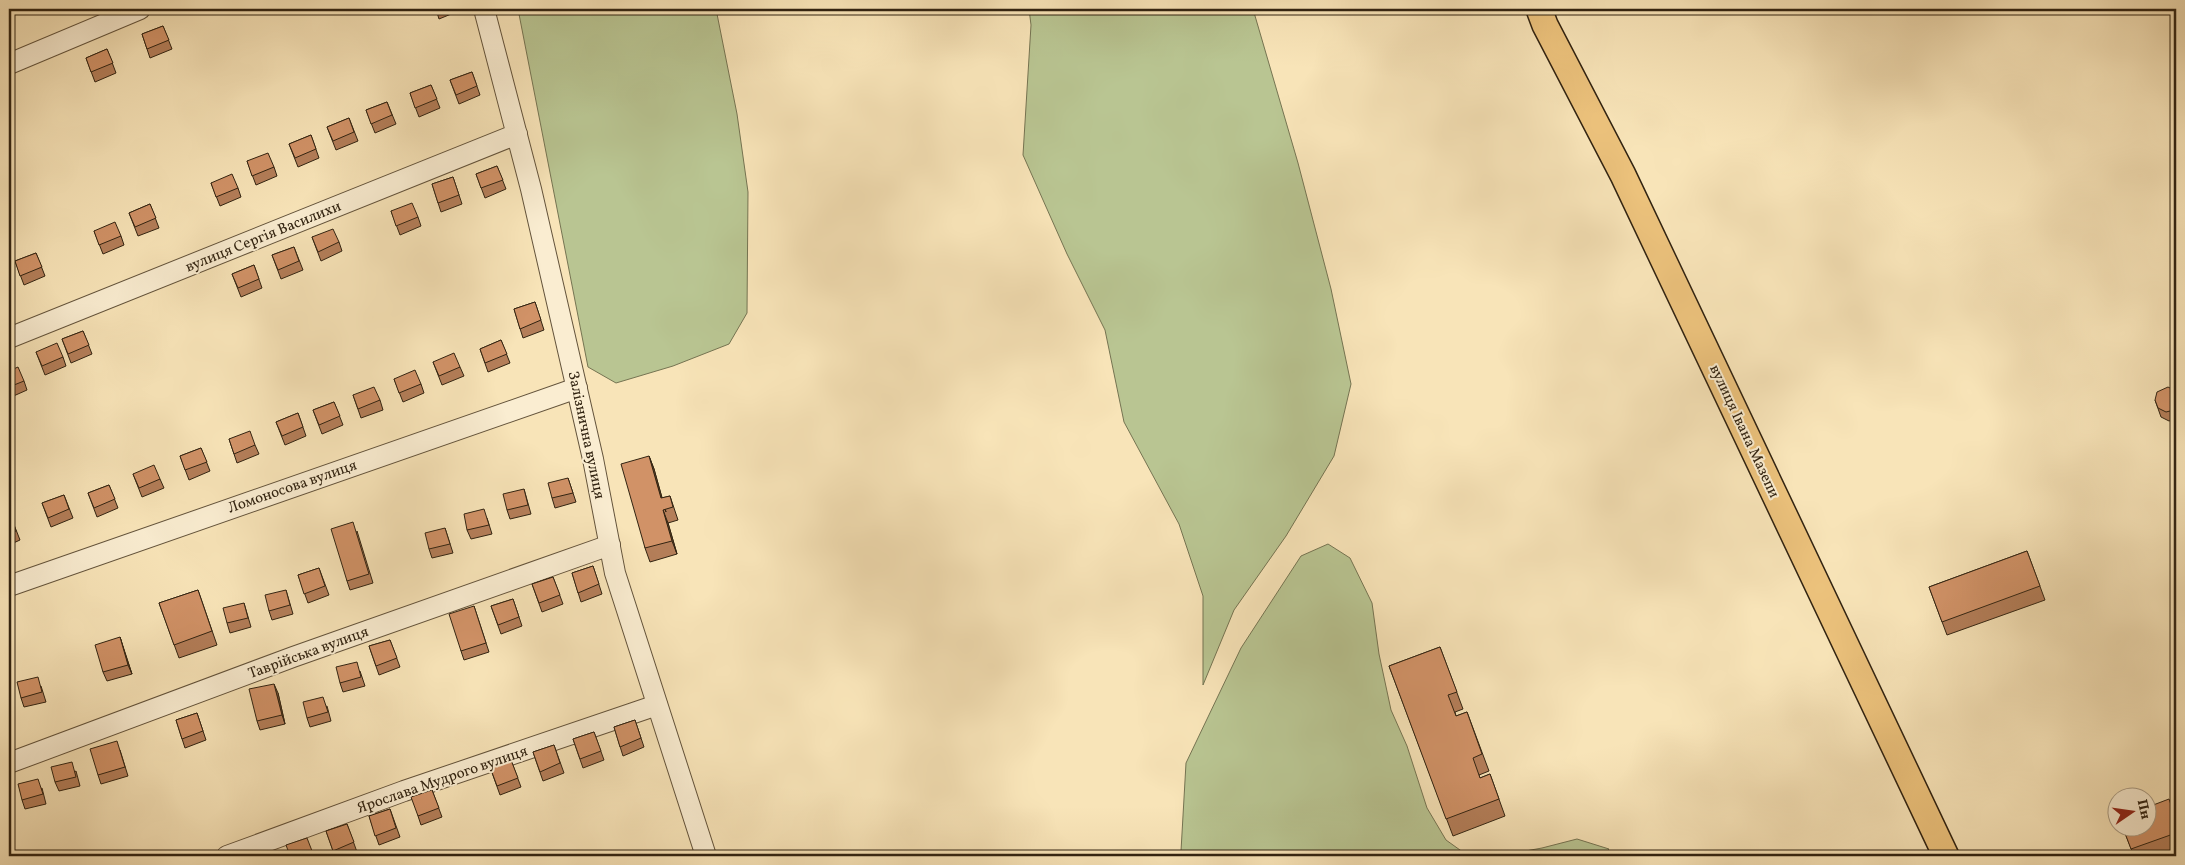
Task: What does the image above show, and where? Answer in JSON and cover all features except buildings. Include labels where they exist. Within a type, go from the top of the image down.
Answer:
[{"type":"main road","name":"вулиця Івана Мазепи","points":[[1539,9],[1624,175],[1946,856]]},
{"type":"street","points":[[9,64],[140,9]]},
{"type":"street","name":"Залізнична вулиця","points":[[484,9],[517,134],[577,388],[615,573],[706,856]]},
{"type":"street","name":"вулиця Сергія Василихи","points":[[9,338],[517,134]]},
{"type":"street","name":"Ломоносова вулиця","points":[[9,586],[577,388]]},
{"type":"street","name":"Таврійська вулиця","points":[[9,763],[293,657],[610,544]]},
{"type":"street","name":"Ярослава Мудрого вулиця","points":[[227,856],[404,792],[657,705]]},
{"type":"green space","points":[[518,9],[716,9],[737,114],[748,192],[747,313],[729,344],[673,366],[616,383],[588,367]]},
{"type":"green space","points":[[1029,9],[1253,9],[1298,163],[1331,289],[1351,384],[1334,456],[1286,536],[1234,610],[1203,685],[1203,596],[1179,524],[1124,422],[1105,330],[1067,254],[1023,155],[1031,25]]},
{"type":"green space","points":[[1328,544],[1350,558],[1372,603],[1379,654],[1391,710],[1407,746],[1427,808],[1446,840],[1467,855],[1509,854],[1577,839],[1609,849],[1603,856],[1190,856],[1181,851],[1186,763],[1241,648],[1301,556]]}]
